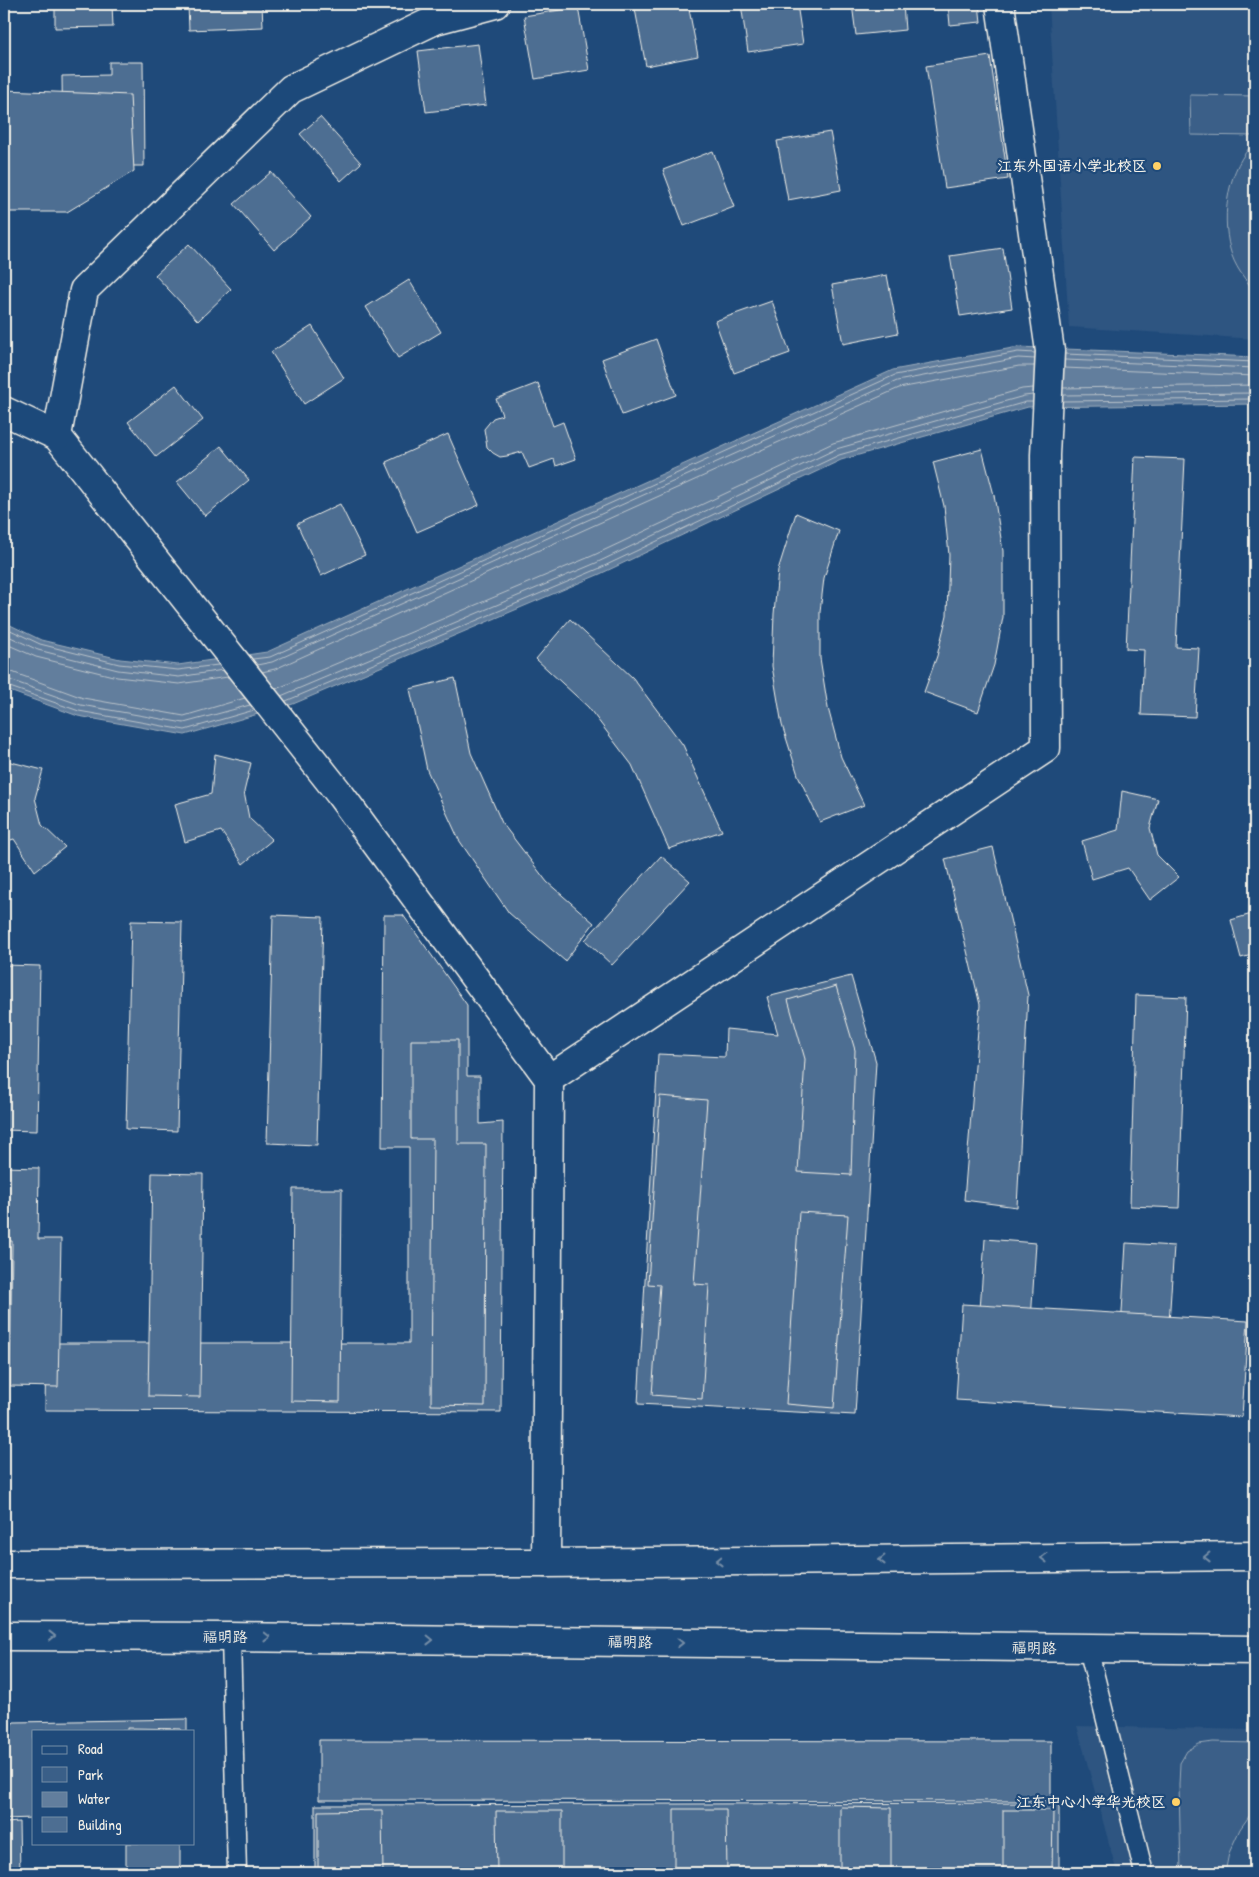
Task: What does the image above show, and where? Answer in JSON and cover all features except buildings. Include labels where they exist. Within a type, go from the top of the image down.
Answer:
[{"type":"street","points":[[58,436],[84,290],[291,89],[435,20],[495,4]]},
{"type":"street","points":[[549,1079],[1046,748],[1045,454],[1050,351],[1000,4]]},
{"type":"street","points":[[4,411],[58,436],[308,755],[549,1079],[546,1563]]},
{"type":"street","points":[[4,1564],[546,1563],[1255,1556]]},
{"type":"street","name":"福明路","points":[[4,1636],[231,1637],[1255,1650]]},
{"type":"lane","points":[[231,1637],[236,1873]]},
{"type":"lane","points":[[1088,1648],[1144,1873]]},
{"type":"shaded area","name":"江东外国语小学北校区","points":[[1049,4],[1255,4],[1255,339],[1069,327]]},
{"type":"shaded area","name":"江东中心小学华光校区","points":[[1077,1726],[1255,1730],[1255,1873],[1117,1873]]},
{"type":"green space","points":[[1190,95],[1255,96],[1255,136],[1191,135]]},
{"type":"green space","points":[[1255,142],[1255,292],[1234,261],[1227,235],[1226,221],[1229,192],[1238,164]]},
{"type":"green space","points":[[1213,1742],[1255,1743],[1255,1808],[1240,1829],[1229,1853],[1225,1873],[1181,1873],[1180,1763],[1187,1751],[1199,1744]]},
{"type":"water","points":[[1018,347],[1255,357],[1255,404],[1028,407],[841,460],[600,574],[293,704],[185,735],[78,716],[4,689],[4,622],[41,640],[120,659],[178,665],[267,652],[893,370]]},
{"type":"place","name":"江东外国语小学北校区","points":[[1157,166]]},
{"type":"place","name":"江东中心小学华光校区","points":[[1176,1802]]}]
